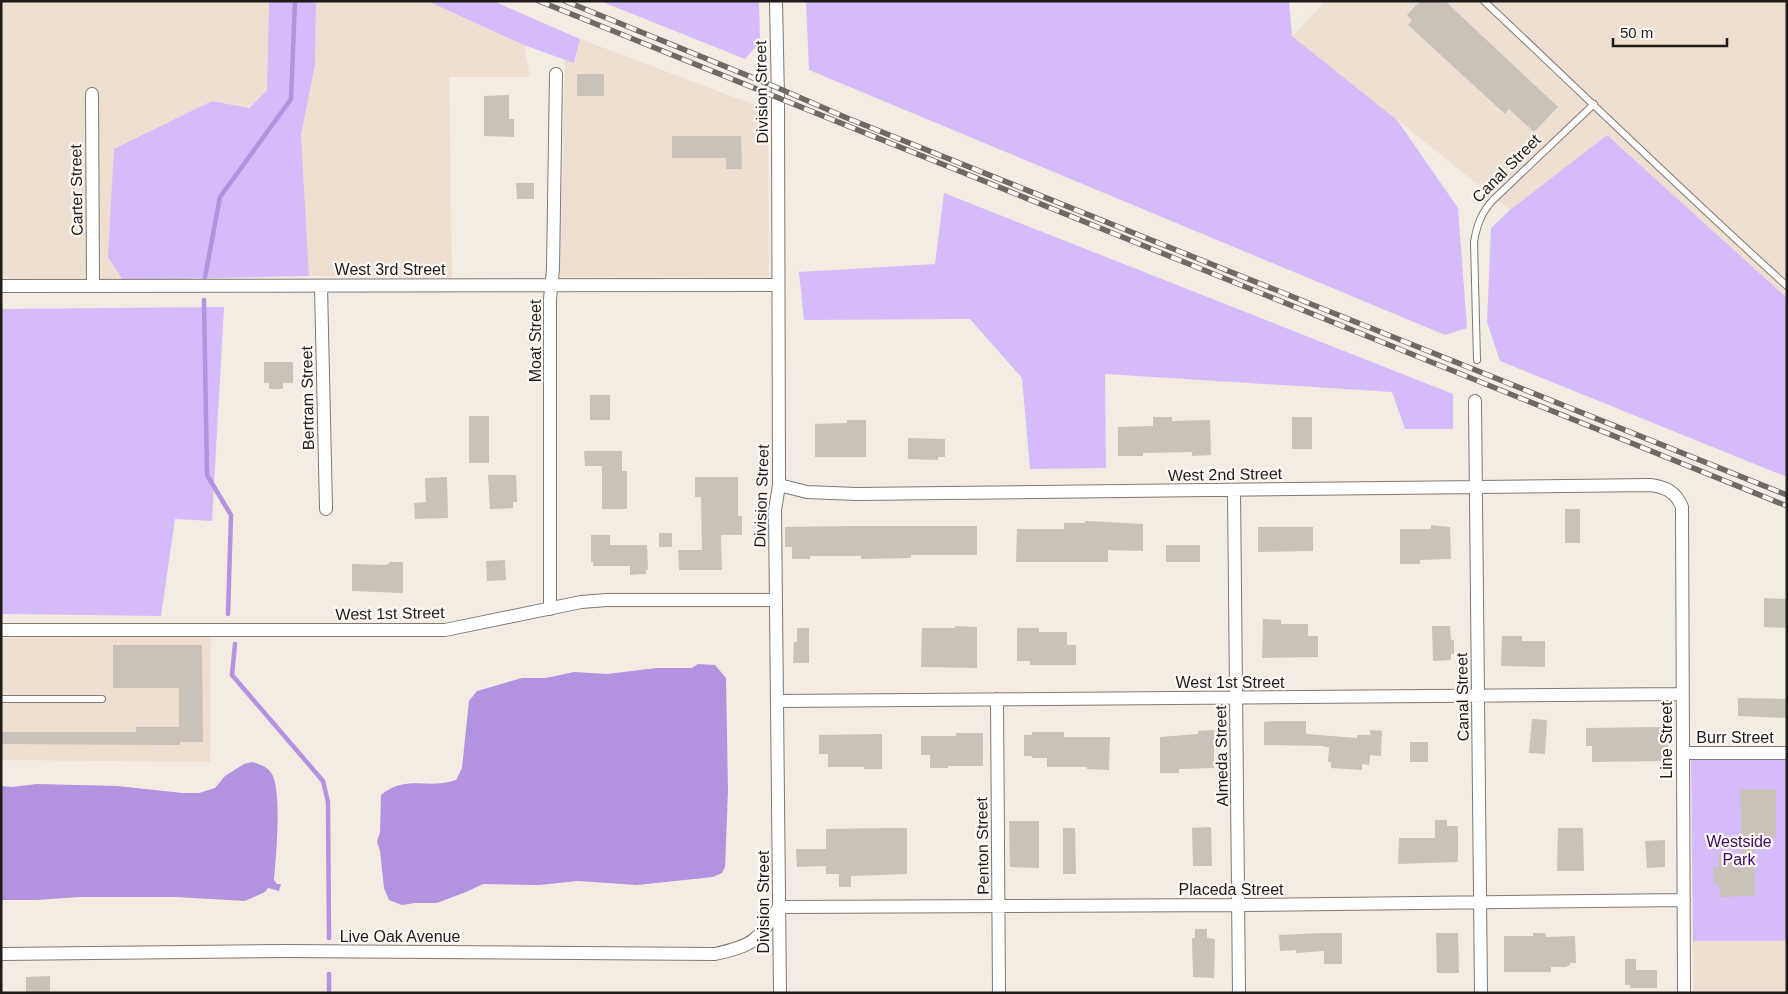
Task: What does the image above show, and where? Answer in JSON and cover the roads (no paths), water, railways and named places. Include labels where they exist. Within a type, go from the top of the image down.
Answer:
[{"type":"street","name":"Division Street","points":[[776,1],[780,485],[775,510],[780,993]]},
{"type":"street","name":"Moat Street","points":[[550,609],[552,285],[556,74]]},
{"type":"street","name":"Carter Street","points":[[92,94],[94,286]]},
{"type":"street","name":"West 3rd Street","points":[[1,286],[778,285]]},
{"type":"street","name":"Bertram Street","points":[[321,286],[326,509]]},
{"type":"street","name":"Canal Street","points":[[1475,402],[1481,993]]},
{"type":"street","name":"West 2nd Street","points":[[780,485],[807,492],[856,494],[1650,485],[1671,491]]},
{"type":"street","name":"Almeda Street","points":[[1234,490],[1239,993]]},
{"type":"street","name":"Line Street","points":[[1671,491],[1678,498],[1682,507],[1684,993]]},
{"type":"street","name":"West 1st Street","points":[[1,630],[445,630],[582,602],[607,600],[776,600]]},
{"type":"street","name":"West 1st Street","points":[[777,701],[1682,694]]},
{"type":"street","name":"Penton Street","points":[[997,700],[998,993]]},
{"type":"street","name":"Burr Street","points":[[1683,753],[1787,753]]},
{"type":"street","name":"Placeda Street","points":[[779,907],[1239,905],[1684,900]]},
{"type":"street","name":"Live Oak Avenue","points":[[1,954],[276,952],[715,954],[754,942],[779,907]]},
{"type":"lane","points":[[1484,1],[1594,104],[1689,197],[1787,286]]},
{"type":"lane","name":"Canal Street","points":[[1477,360],[1474,242],[1478,223],[1493,200],[1594,104]]},
{"type":"lane","points":[[1,699],[102,700]]},
{"type":"waterway","points":[[205,277],[220,197],[291,99],[295,1]]},
{"type":"waterway","points":[[204,300],[207,475],[231,515],[228,614]]},
{"type":"waterway","points":[[235,644],[232,675],[323,781],[328,802],[329,938]]},
{"type":"waterway","points":[[329,974],[329,993]]},
{"type":"railway","points":[[539,1],[1787,506]]},
{"type":"railway","points":[[565,1],[847,118],[1787,495]]},
{"type":"park label","name":"Westside Park","points":[[1739,850]]}]
